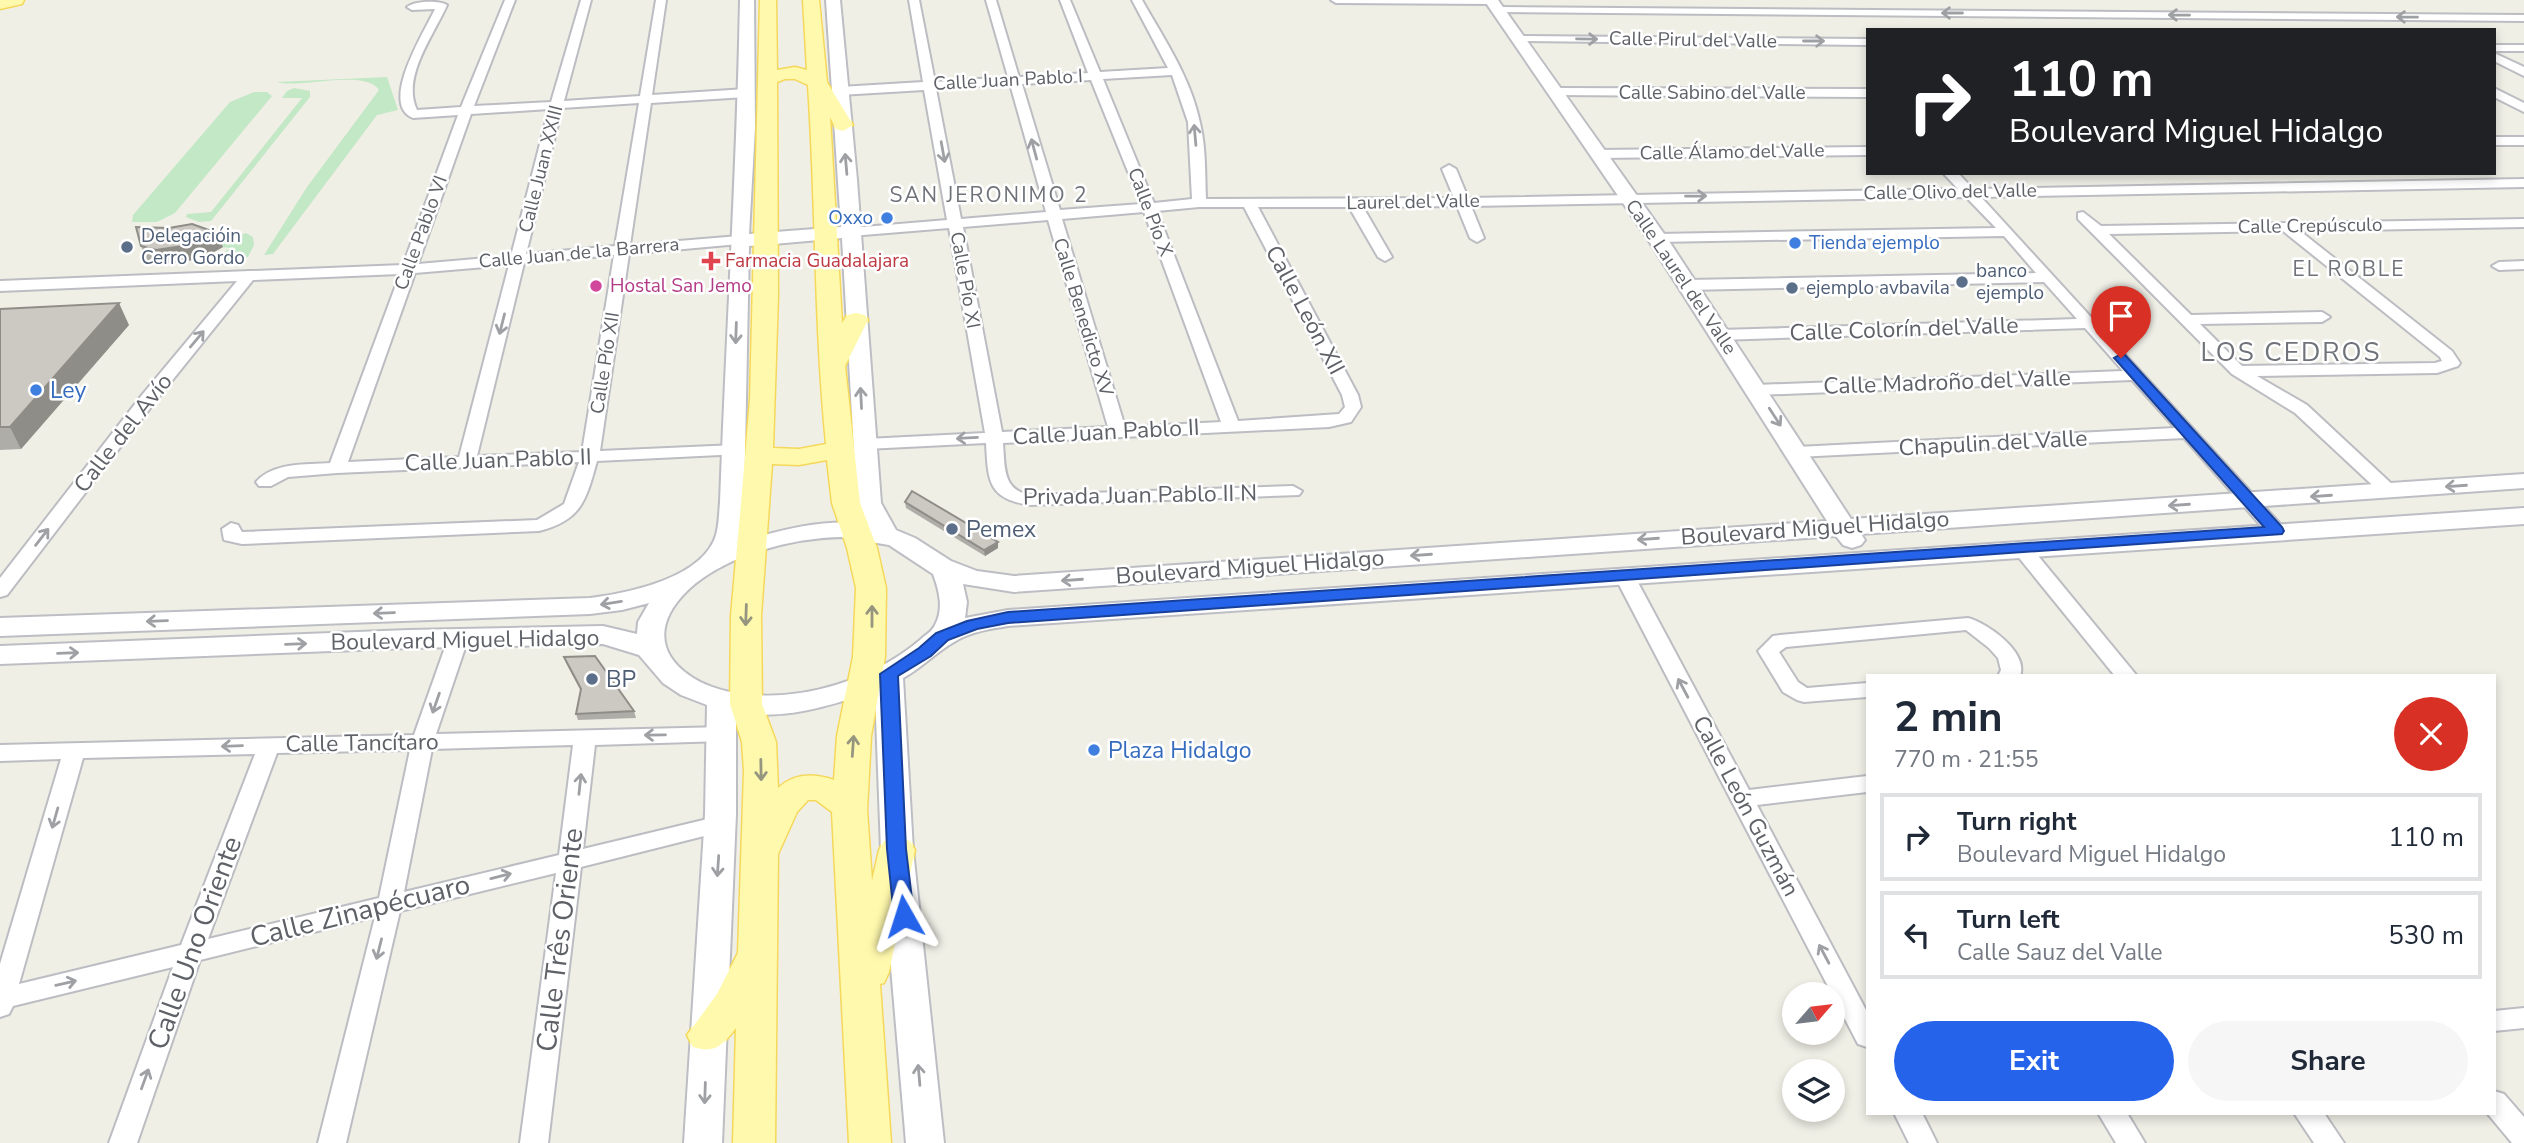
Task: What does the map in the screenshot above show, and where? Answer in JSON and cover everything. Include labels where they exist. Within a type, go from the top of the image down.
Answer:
[{"type":"main road","points":[[0,4],[16,0]]},
{"type":"main road","points":[[732,502],[763,400],[768,0]]},
{"type":"main road","points":[[811,0],[827,234],[832,366],[853,446],[842,485],[862,548],[871,588],[869,657],[876,678],[854,736],[849,810],[870,1143]]},
{"type":"main road","points":[[748,46],[767,59],[798,60],[837,45]]},
{"type":"main road","points":[[766,79],[789,73],[816,80],[828,94],[843,125]]},
{"type":"main road","points":[[746,128],[766,148]]},
{"type":"main road","points":[[744,184],[766,148]]},
{"type":"main road","points":[[832,366],[856,320]]},
{"type":"main road","points":[[746,452],[777,458],[799,458],[853,446]]},
{"type":"main road","points":[[746,452],[751,547],[746,616],[733,702],[761,754],[754,1143]]},
{"type":"main road","points":[[761,855],[787,800],[800,789],[815,786],[830,790],[836,793],[849,810]]},
{"type":"main road","points":[[863,1011],[897,849]]},
{"type":"main road","points":[[707,1035],[731,1005],[757,952]]},
{"type":"street","name":"Calle Pablo VI","points":[[337,467],[466,111],[510,0]]},
{"type":"street","name":"Calle Juan XXIII","points":[[467,461],[556,106],[586,0]]},
{"type":"street","name":"Calle Pío XII","points":[[231,529],[231,536],[242,538],[539,525],[568,514],[573,508],[590,456],[661,0]]},
{"type":"street","points":[[746,452],[739,240],[746,128],[747,0]]},
{"type":"street","points":[[833,0],[856,320],[853,446],[869,503],[886,535]]},
{"type":"street","name":"Calle Pío XI","points":[[914,0],[994,437]]},
{"type":"street","name":"Calle Benedicto XV","points":[[991,0],[1118,433]]},
{"type":"street","name":"Calle Pío X","points":[[1066,0],[1149,207],[1231,425]]},
{"type":"street","points":[[1137,0],[1175,71],[1194,121],[1199,203]]},
{"type":"street","points":[[1336,0],[2040,14],[2524,18]]},
{"type":"street","name":"Calle Laurel del Valle","points":[[1494,4],[1657,238],[1864,559]]},
{"type":"street","points":[[412,7],[442,5],[421,45],[410,76],[409,109],[412,114],[746,93]]},
{"type":"street","points":[[2040,14],[2058,28]]},
{"type":"street","name":"Calle Pirul del Valle","points":[[1519,39],[1866,42]]},
{"type":"street","points":[[2496,48],[2524,48]]},
{"type":"street","points":[[2496,58],[2524,72]]},
{"type":"street","name":"Calle Juan Pablo I","points":[[840,91],[1175,71]]},
{"type":"street","points":[[2496,91],[2524,90]]},
{"type":"street","name":"Calle Sabino del Valle","points":[[1556,92],[1866,93]]},
{"type":"street","points":[[2496,92],[2524,108]]},
{"type":"street","points":[[2496,141],[2524,141]]},
{"type":"street","name":"Calle Álamo del Valle","points":[[1597,154],[1866,150]]},
{"type":"street","points":[[1449,169],[1460,202],[1477,238]]},
{"type":"street","points":[[1952,175],[2008,232],[2276,531]]},
{"type":"street","points":[[2268,175],[2284,186]]},
{"type":"street","name":"Calle Olivo del Valle","points":[[1628,197],[2524,183]]},
{"type":"street","name":"Laurel del Valle","points":[[1199,203],[1460,202],[1628,197]]},
{"type":"street","name":"Calle León XII","points":[[1248,202],[1350,396],[1353,407],[1345,418]]},
{"type":"street","points":[[1353,202],[1385,257]]},
{"type":"street","name":"Calle Juan de la Barrera","points":[[0,286],[408,269],[621,248],[1199,203]]},
{"type":"street","points":[[2083,216],[2238,371],[2301,409],[2389,491]]},
{"type":"street","name":"Calle Crepúsculo","points":[[2096,230],[2524,223]]},
{"type":"street","points":[[2238,371],[2437,368],[2452,363],[2446,354],[2285,226]]},
{"type":"street","points":[[1657,238],[2008,232]]},
{"type":"street","points":[[2499,266],[2524,265]]},
{"type":"street","name":"Calle del Avío","points":[[0,591],[148,399],[243,284],[247,275]]},
{"type":"street","points":[[1688,285],[2047,276]]},
{"type":"street","points":[[2189,320],[2322,317]]},
{"type":"street","name":"Calle Colorín del Valle","points":[[1720,335],[2088,323]]},
{"type":"street","name":"Calle Madroño del Valle","points":[[1757,390],[2137,375]]},
{"type":"street","name":"Calle Juan Pablo II","points":[[853,446],[1329,422],[1345,418]]},
{"type":"street","name":"Chapulin del Valle","points":[[1797,452],[2188,433]]},
{"type":"street","name":"Privada Juan Pablo II N","points":[[994,437],[999,483],[1004,494],[1017,499],[1293,491]]},
{"type":"street","name":"Calle Juan Pablo II","points":[[265,482],[284,472],[337,467],[746,452]]},
{"type":"street","name":"Boulevard Miguel Hidalgo","points":[[0,627],[590,606],[622,602],[677,586],[688,576],[715,561],[751,547],[828,530],[854,529],[886,535],[915,548],[941,566],[981,581],[1014,584],[2524,481]]},
{"type":"street","points":[[715,561],[729,535],[732,502]]},
{"type":"street","name":"Boulevard Miguel Hidalgo","points":[[0,655],[603,635],[650,650],[672,676],[733,702],[804,700],[876,678],[925,652],[942,637],[973,625],[1008,618],[2524,516]]},
{"type":"street","points":[[2022,550],[2125,674]]},
{"type":"street","points":[[941,566],[950,581],[954,603],[949,625],[942,637]]},
{"type":"street","name":"Calle León Guzmán","points":[[1625,577],[1866,1034]]},
{"type":"street","points":[[650,650],[649,633],[654,619],[677,586]]},
{"type":"street","points":[[1866,690],[1804,695],[1790,687],[1768,651],[1780,641],[1968,624],[1989,634],[2012,664],[2010,674]]},
{"type":"street","points":[[332,1143],[390,904],[422,743],[458,639]]},
{"type":"street","points":[[876,678],[897,849],[925,1143]]},
{"type":"street","points":[[704,1143],[707,1035],[724,734],[733,702]]},
{"type":"street","name":"Calle Tancítaro","points":[[0,753],[724,734]]},
{"type":"street","name":"Calle Três Oriente","points":[[534,1143],[585,737]]},
{"type":"street","name":"Calle Uno Oriente","points":[[122,1143],[190,953],[270,744]]},
{"type":"street","points":[[1,1001],[74,752]]},
{"type":"street","points":[[1742,799],[1866,784]]},
{"type":"street","name":"Calle Zinapécuaro","points":[[1,1001],[720,824]]},
{"type":"street","points":[[2496,1021],[2524,1018]]},
{"type":"street","points":[[2496,1104],[2524,1137]]},
{"type":"street","points":[[1909,1115],[1923,1143]]},
{"type":"street","points":[[2113,1115],[2131,1143]]},
{"type":"street","points":[[2309,1115],[2330,1143]]},
{"type":"green space","points":[[387,77],[398,110],[377,115],[273,254],[264,255],[307,187],[379,90],[361,80],[277,82]]},
{"type":"green space","points":[[294,88],[310,91],[310,97],[211,221],[199,222],[186,217],[187,214],[211,212],[302,98],[282,98],[287,91]]},
{"type":"green space","points":[[254,92],[267,92],[272,96],[175,213],[157,222],[132,222],[133,215],[230,102]]},
{"type":"green space","points":[[246,233],[253,237],[254,245],[248,257],[218,261],[212,259],[231,248],[220,247],[226,240]]},
{"type":"building","points":[[192,224],[217,233],[196,244],[156,250],[141,246],[136,227],[169,228]]},
{"type":"building","points":[[119,303],[10,427],[0,427],[0,309]]},
{"type":"building","points":[[912,491],[998,542],[984,550],[905,502]]},
{"type":"building","name":"BP","points":[[595,656],[634,711],[576,714],[581,689],[564,657]]},
{"type":"place","name":"Oxxo","points":[[887,218]]},
{"type":"place","name":"Tienda ejemplo","points":[[1795,243]]},
{"type":"place","name":"Delegacióin Cerro Gordo","points":[[127,247]]},
{"type":"place","name":"Farmacia Guadalajara","points":[[711,261]]},
{"type":"place","name":"banco ejemplo","points":[[1962,282]]},
{"type":"place","name":"Hostal San Jemo","points":[[596,286]]},
{"type":"place","name":"ejemplo avbavila","points":[[1792,288]]},
{"type":"place","name":"Ley","points":[[36,390]]},
{"type":"place","name":"Pemex","points":[[952,529]]},
{"type":"place","name":"BP","points":[[592,679]]},
{"type":"place","name":"Plaza Hidalgo","points":[[1094,750]]},
{"type":"district","name":"SAN JERONIMO 2","points":[[989,195]]},
{"type":"district","name":"EL ROBLE","points":[[2349,269]]},
{"type":"district","name":"LOS CEDROS","points":[[2291,352]]},
{"type":"route","points":[[904,916],[893,792],[889,674],[908,664],[942,637],[973,625],[1008,618],[2276,531],[2121,358]]}]
